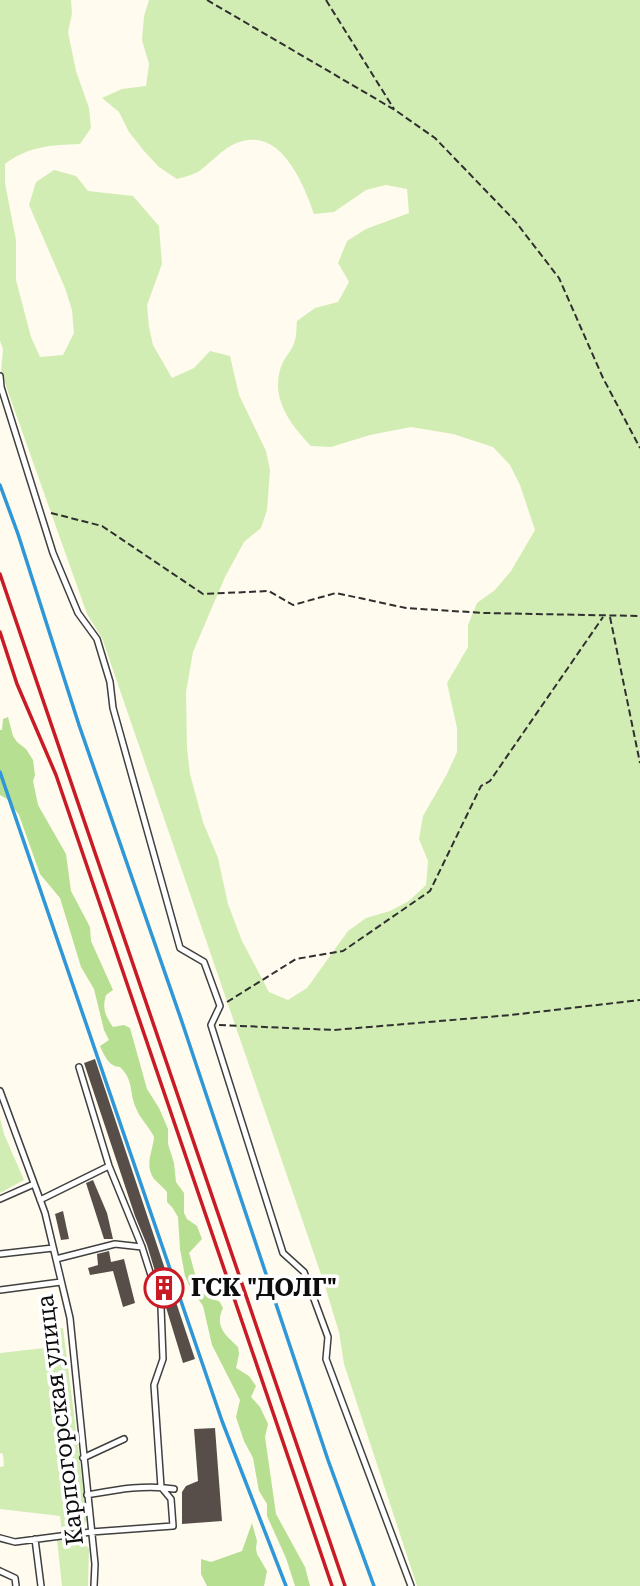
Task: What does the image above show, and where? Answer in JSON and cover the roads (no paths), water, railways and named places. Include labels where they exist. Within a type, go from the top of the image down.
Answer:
[{"type":"lane","points":[[0,376],[1,387],[54,553],[78,613],[97,639],[110,682],[113,708],[180,948],[204,962],[220,1006],[211,1025],[283,1253],[304,1272],[328,1337],[326,1359],[411,1586]]},
{"type":"lane","points":[[0,1538],[15,1542],[91,1532],[173,1526],[171,1499],[161,1487],[155,1385],[163,1359],[161,1307],[142,1247],[110,1166],[79,1067]]},
{"type":"lane","name":"Карпогорская улица","points":[[0,1091],[40,1200],[70,1318],[95,1563],[94,1586]]},
{"type":"lane","points":[[40,1200],[110,1166]]},
{"type":"lane","points":[[0,1199],[34,1184]]},
{"type":"lane","points":[[56,1259],[115,1244],[142,1247]]},
{"type":"lane","points":[[0,1254],[53,1248]]},
{"type":"lane","points":[[0,1290],[61,1282]]},
{"type":"lane","points":[[83,1458],[124,1439]]},
{"type":"lane","points":[[87,1495],[119,1489],[174,1489]]},
{"type":"lane","points":[[35,1539],[41,1586]]},
{"type":"lane","points":[[0,1571],[15,1578],[16,1586]]},
{"type":"waterway","points":[[0,485],[328,1460],[374,1586]]},
{"type":"waterway","points":[[0,772],[222,1421],[286,1586]]},
{"type":"railway","points":[[0,574],[345,1586]]},
{"type":"railway","points":[[0,632],[17,684],[56,775],[332,1586]]},
{"type":"place","name":"ГСК \"ДОЛГ\"","points":[[164,1288]]}]
